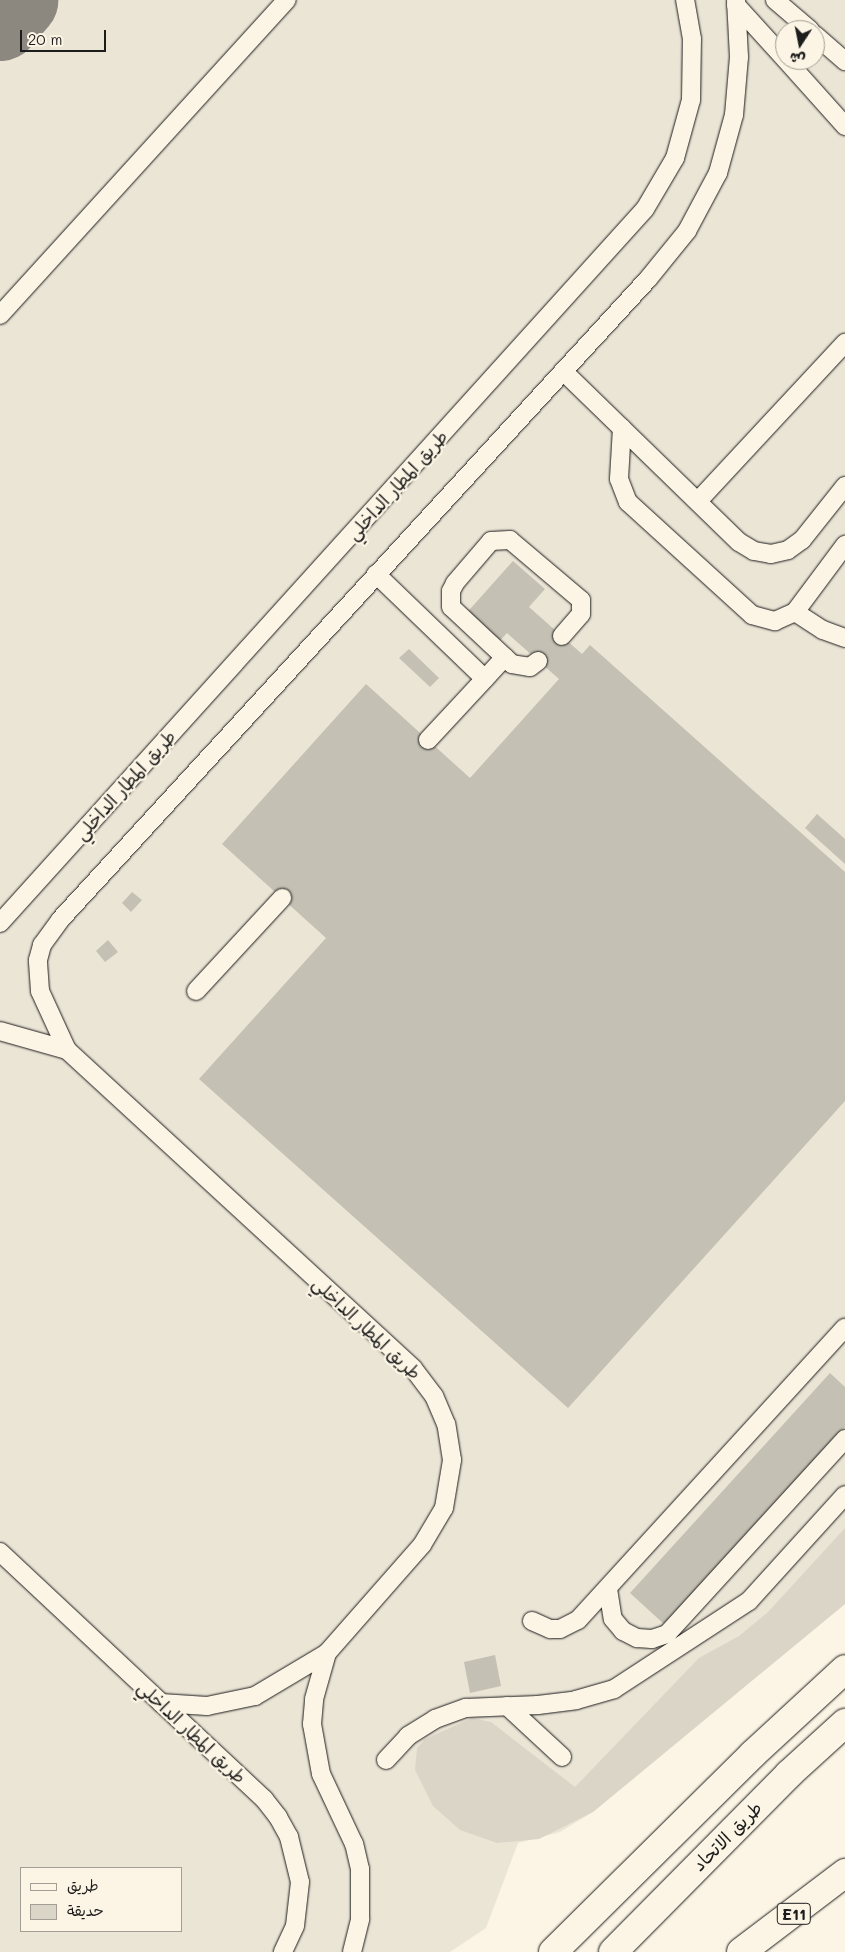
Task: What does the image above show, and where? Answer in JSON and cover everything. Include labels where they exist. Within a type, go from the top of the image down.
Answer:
[{"type":"main road","points":[[553,1952],[753,1754],[845,1669]]},
{"type":"main road","name":"طريق الاتحاد","points":[[613,1952],[789,1774],[845,1723]]},
{"type":"main road","name":"E11","points":[[741,1952],[845,1874]]},
{"type":"lane","points":[[0,315],[287,0]]},
{"type":"lane","name":"طريق المطار الداخلي","points":[[0,923],[645,210],[675,158],[691,100],[692,39],[685,0]]},
{"type":"lane","points":[[775,0],[798,20]]},
{"type":"lane","points":[[736,3],[775,48]]},
{"type":"lane","points":[[67,1050],[40,991],[38,960],[50,932],[563,371],[687,231],[718,173],[728,140],[738,86],[736,3]]},
{"type":"lane","points":[[825,44],[845,61]]},
{"type":"lane","points":[[794,70],[845,126]]},
{"type":"lane","points":[[698,502],[845,343]]},
{"type":"lane","points":[[563,371],[740,542],[754,551],[772,554],[788,550],[802,540],[845,486]]},
{"type":"lane","points":[[622,428],[619,479],[622,491],[637,512],[752,615],[774,621],[795,612],[845,545]]},
{"type":"lane","points":[[538,661],[521,668],[505,658],[457,615],[450,599],[455,583],[490,542],[510,540],[581,600],[581,614],[562,636]]},
{"type":"lane","points":[[376,574],[485,679]]},
{"type":"lane","points":[[795,612],[824,630],[845,638]]},
{"type":"lane","points":[[428,740],[505,658]]},
{"type":"lane","points":[[196,991],[282,898]]},
{"type":"lane","points":[[0,1031],[67,1050]]},
{"type":"lane","name":"طريق المطار الداخلي","points":[[67,1050],[413,1368],[434,1396],[442,1412],[452,1460],[444,1508],[422,1545],[327,1653],[318,1679],[312,1724],[321,1774],[354,1844],[360,1868],[360,1919],[352,1952]]},
{"type":"lane","points":[[532,1621],[550,1629],[569,1626],[608,1589],[845,1328]]},
{"type":"lane","points":[[608,1589],[613,1618],[623,1631],[637,1638],[652,1639],[667,1634],[845,1439]]},
{"type":"lane","points":[[386,1760],[408,1736],[435,1719],[466,1708],[576,1700],[614,1689],[749,1601],[845,1494]]},
{"type":"lane","name":"طريق المطار الداخلي","points":[[0,1552],[264,1800],[290,1837],[300,1882],[300,1904],[295,1926],[283,1952]]},
{"type":"lane","points":[[161,1703],[207,1706],[256,1696],[327,1653]]},
{"type":"lane","points":[[507,1706],[562,1757]]},
{"type":"shaded area","points":[[0,0],[845,0],[845,1604],[593,1812],[560,1832],[518,1843],[486,1928],[450,1952],[0,1952]]},
{"type":"green space","points":[[845,1528],[845,1604],[593,1812],[539,1839],[497,1843],[460,1830],[433,1806],[415,1770],[417,1748],[425,1739],[472,1718],[491,1722],[575,1787],[699,1658],[739,1636],[768,1612]]},
{"type":"building","points":[[513,561],[545,589],[529,607],[582,654],[590,645],[845,872],[845,1101],[568,1408],[199,1079],[326,938],[222,844],[366,684],[470,778],[559,679],[507,633],[495,646],[463,617]]},
{"type":"building","points":[[409,649],[439,678],[430,687],[399,658]]},
{"type":"building","points":[[817,814],[845,839],[845,864],[805,828]]},
{"type":"building","points":[[132,892],[142,900],[131,912],[122,903]]},
{"type":"building","points":[[108,940],[118,952],[105,962],[96,951]]},
{"type":"building","points":[[830,1373],[845,1387],[845,1427],[665,1625],[630,1593]]},
{"type":"building","points":[[495,1655],[501,1686],[470,1693],[464,1662]]},
{"type":"taxiway","points":[[0,21],[18,0]]}]
